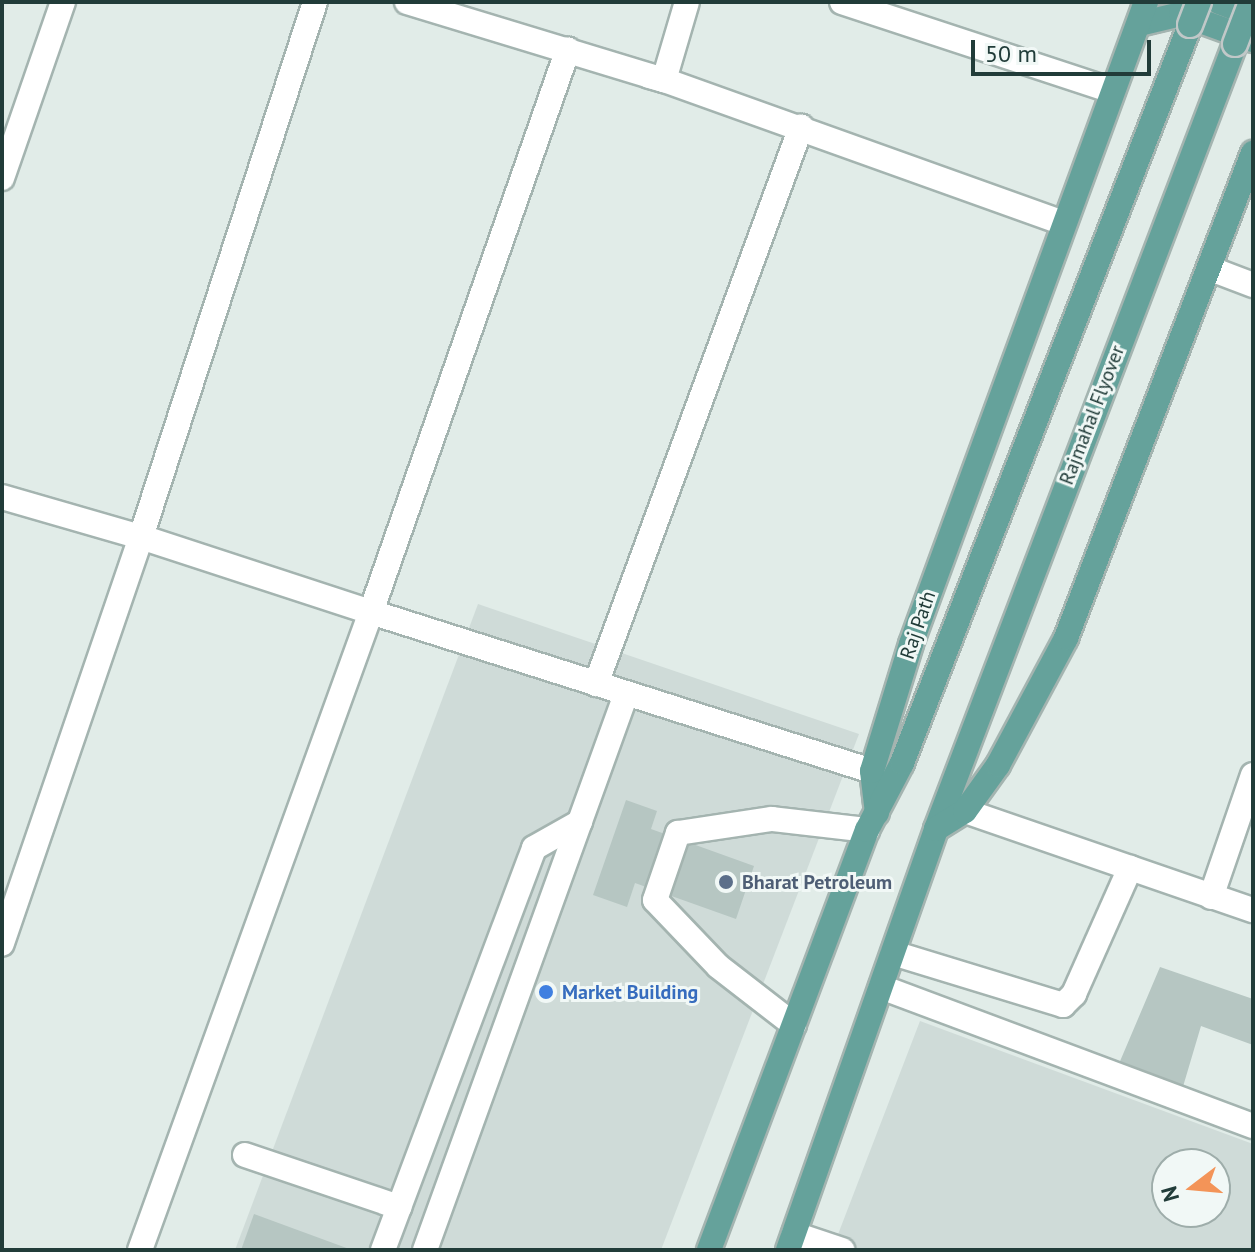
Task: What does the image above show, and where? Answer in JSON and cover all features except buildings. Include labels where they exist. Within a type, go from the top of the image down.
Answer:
[{"type":"main road","points":[[872,822],[1199,2]]},
{"type":"main road","points":[[1219,2],[1253,15]]},
{"type":"main road","name":"Rajmahal Flyover","points":[[936,829],[1244,42],[1251,2]]},
{"type":"main road","name":"Raj Path","points":[[709,1250],[872,822],[872,771],[1064,223],[1143,13]]},
{"type":"main road","points":[[1143,13],[1181,14],[1244,42]]},
{"type":"main road","points":[[791,1242],[936,829],[965,811],[1066,638],[1211,269],[1253,153]]},
{"type":"street","points":[[2,178],[63,2]]},
{"type":"street","points":[[2,944],[141,537],[315,2]]},
{"type":"street","points":[[390,2],[666,74],[1064,223]]},
{"type":"street","points":[[407,2],[567,50]]},
{"type":"street","points":[[666,74],[687,2]]},
{"type":"street","points":[[842,2],[1113,91]]},
{"type":"street","points":[[140,1250],[371,612],[567,50]]},
{"type":"street","points":[[596,684],[801,127]]},
{"type":"street","points":[[1211,269],[1253,285]]},
{"type":"street","points":[[2,497],[141,537],[872,771]]},
{"type":"street","points":[[425,1250],[626,694]]},
{"type":"street","points":[[1211,897],[1253,775]]},
{"type":"street","points":[[965,811],[1253,910]]},
{"type":"street","points":[[794,1025],[718,966],[655,900],[678,833],[772,819],[872,822]]},
{"type":"street","points":[[383,1250],[534,848],[580,822]]},
{"type":"street","points":[[893,953],[1063,1005],[1074,994],[1130,868]]},
{"type":"street","points":[[881,987],[1253,1126]]},
{"type":"street","points":[[245,1155],[399,1207]]},
{"type":"street","points":[[791,1242],[842,1250]]},
{"type":"shaded area","name":"Market Building","points":[[478,604],[859,734],[661,1250],[235,1250]]},
{"type":"shaded area","points":[[920,1021],[1253,1144],[1253,1250],[832,1250]]},
{"type":"place","name":"Bharat Petroleum","points":[[726,882]]},
{"type":"place","name":"Market Building","points":[[546,992]]}]
